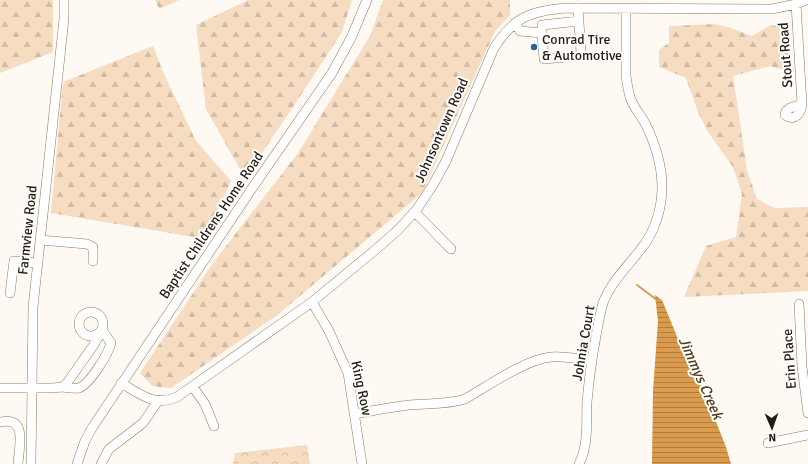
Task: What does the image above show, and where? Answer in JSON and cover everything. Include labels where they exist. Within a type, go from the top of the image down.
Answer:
[{"type":"street","name":"Farmview Road","points":[[31,464],[34,307],[64,19],[64,0]]},
{"type":"street","name":"Baptist Childrens Home Road","points":[[77,464],[85,441],[92,428],[253,187],[332,73],[351,38],[367,0]]},
{"type":"street","name":"Johnsontown Road","points":[[158,402],[170,400],[193,387],[312,302],[374,251],[414,212],[426,198],[446,161],[494,48],[503,34],[521,18],[546,10],[578,8],[626,9],[708,4],[772,8],[796,4],[806,0]]},
{"type":"street","name":"Stout Road","points":[[796,4],[802,104]]},
{"type":"street","points":[[578,8],[579,21],[581,52],[578,56],[544,59],[542,25],[579,21]]},
{"type":"street","name":"Johnia Court","points":[[579,464],[584,452],[586,441],[587,402],[592,361],[603,303],[618,277],[650,236],[656,222],[661,200],[662,174],[659,157],[653,141],[630,97],[626,76],[626,9]]},
{"type":"street","points":[[515,23],[520,31],[542,33]]},
{"type":"street","points":[[414,212],[424,220],[451,249]]},
{"type":"street","points":[[40,240],[87,244],[93,247],[93,261]]},
{"type":"street","points":[[10,294],[14,260],[38,263]]},
{"type":"street","name":"King Row","points":[[312,302],[329,331],[345,366],[350,386],[362,464]]},
{"type":"street","name":"Erin Place","points":[[799,304],[802,367],[808,413]]},
{"type":"street","points":[[0,388],[32,389],[80,387],[85,384],[109,349],[111,343],[102,330],[93,346],[63,387]]},
{"type":"street","points":[[354,414],[409,405],[456,402],[465,399],[528,363],[540,359],[553,357],[592,361]]},
{"type":"street","points":[[101,464],[109,449],[143,423],[158,402],[143,396],[122,383]]},
{"type":"street","points":[[193,387],[205,404],[214,426]]},
{"type":"street","points":[[0,422],[12,421],[17,424],[20,430],[18,464]]},
{"type":"street","points":[[768,443],[808,435]]},
{"type":"green space","points":[[0,0],[53,0],[53,52],[0,73]]},
{"type":"green space","points":[[155,0],[180,0],[159,9]]},
{"type":"green space","points":[[248,0],[352,0],[342,32],[245,178],[206,109],[196,25]]},
{"type":"green space","points":[[383,0],[510,0],[510,15],[495,31],[422,193],[276,316],[171,388],[152,386],[140,373],[213,263],[298,153],[370,36]]},
{"type":"green space","points":[[715,24],[752,36],[771,25],[788,29],[794,73],[770,66],[733,76],[747,170],[757,199],[774,208],[808,207],[808,291],[684,297],[706,246],[736,237],[742,194],[733,167],[708,132],[698,112],[686,78],[659,67],[659,50],[669,43],[669,26]]},
{"type":"green space","points":[[153,46],[163,72],[196,141],[231,181],[206,239],[51,213],[63,82]]},
{"type":"green space","points":[[307,445],[310,464],[233,464],[235,453]]},
{"type":"shaded area","points":[[655,295],[662,300],[687,361],[703,389],[726,447],[731,464],[652,464],[653,391],[658,321]]},
{"type":"waterway","name":"Jimmys Creek","points":[[637,285],[657,300]]},
{"type":"place","name":"Conrad Tire & Automotive","points":[[534,47]]}]
